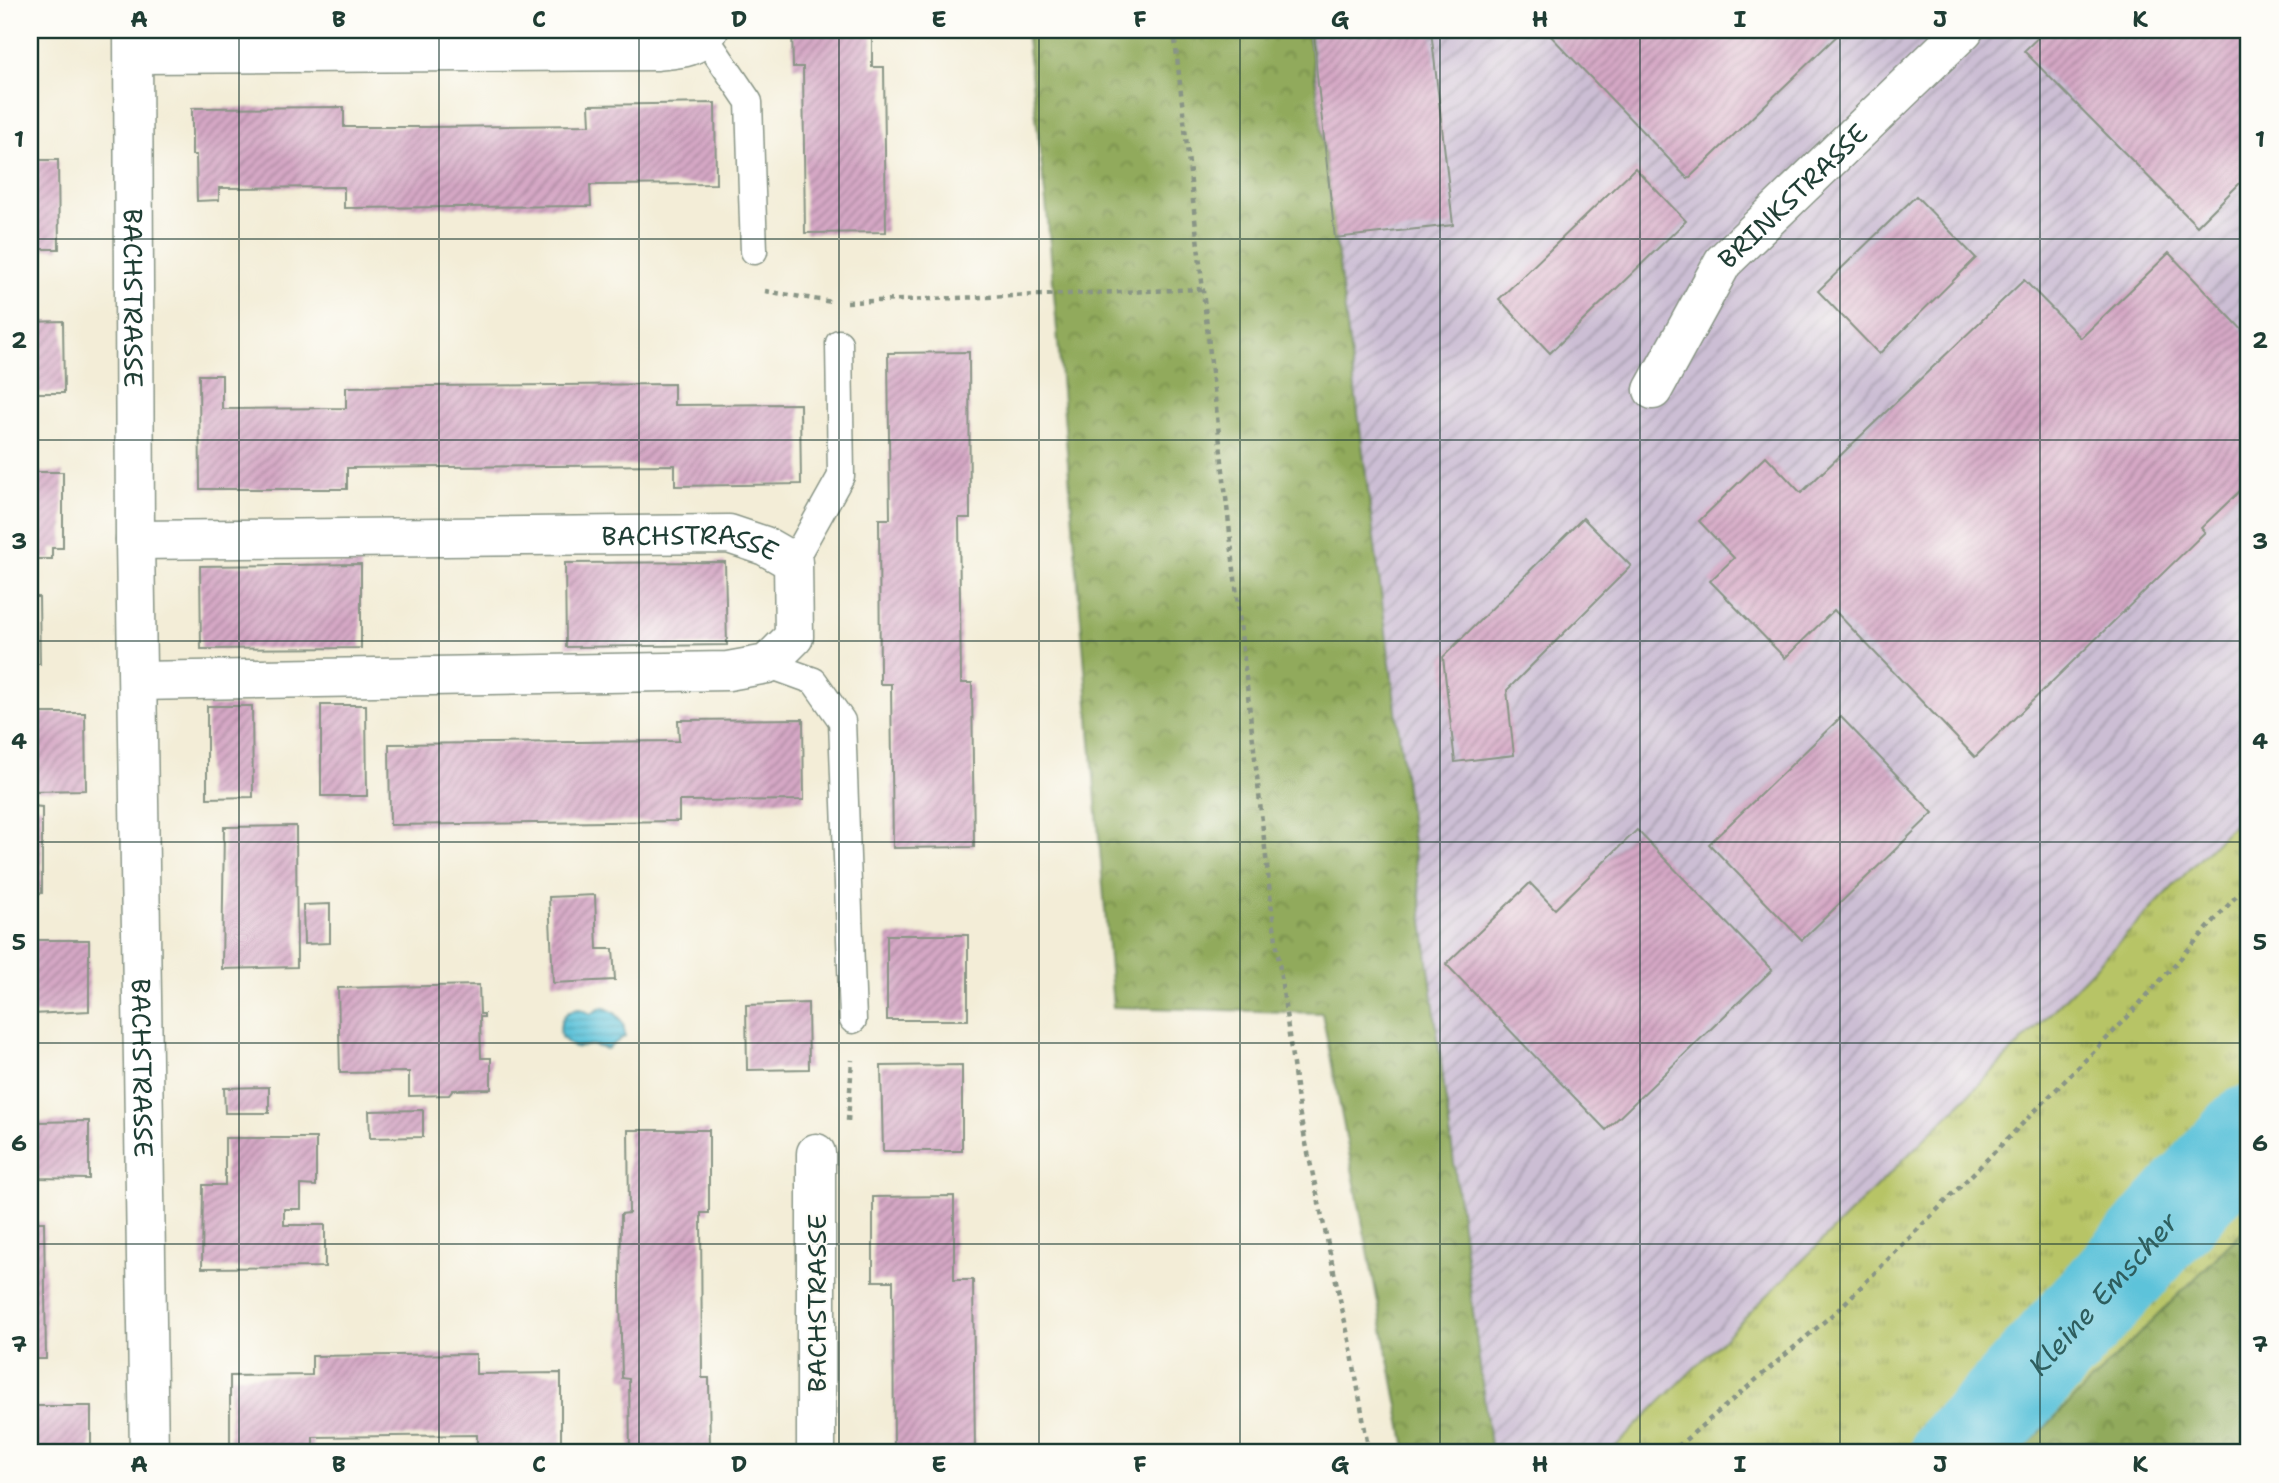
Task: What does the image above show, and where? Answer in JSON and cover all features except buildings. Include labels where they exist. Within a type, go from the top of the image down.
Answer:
[{"type":"street","name":"BRINKSTRASSE","points":[[1653,390],[1723,262],[1965,30]]},
{"type":"street","name":"BACHSTRASSE","points":[[149,1453],[135,540],[133,42],[656,51],[688,47],[707,34]]},
{"type":"street","name":"BACHSTRASSE","points":[[135,540],[729,534],[765,545],[793,562],[794,637],[766,664]]},
{"type":"street","points":[[138,681],[728,671],[766,664]]},
{"type":"street","name":"BACHSTRASSE","points":[[816,1153],[816,1453]]},
{"type":"lane","points":[[707,34],[749,102],[754,251]]},
{"type":"lane","points":[[793,562],[841,476],[839,343]]},
{"type":"lane","points":[[766,664],[814,681],[842,721],[853,1020]]},
{"type":"path","points":[[1174,30],[1272,911],[1300,1116],[1352,1354],[1368,1453]]},
{"type":"path","points":[[754,251],[762,290],[836,302],[1203,289]]},
{"type":"path","points":[[1671,1453],[1839,1309],[2123,1022],[2249,882]]},
{"type":"path","points":[[816,1153],[847,1136],[852,1087],[853,1020]]},
{"type":"shaded area","points":[[1309,30],[2249,30],[2249,808],[2038,1026],[1609,1453],[1491,1453]]},
{"type":"green space","points":[[1026,30],[1309,30],[1491,1453],[1407,1453],[1322,1013],[1113,1007],[1048,221]]},
{"type":"green space","points":[[2249,808],[2249,1225],[2019,1453],[1609,1453],[2038,1026]]},
{"type":"green space","points":[[2249,1225],[2249,1453],[2019,1453]]},
{"type":"water","points":[[602,1007],[619,1017],[625,1036],[607,1049],[591,1045],[574,1048],[561,1037],[561,1022],[569,1012],[578,1008],[591,1014]]},
{"type":"waterway","name":"Kleine Emscher","points":[[1956,1453],[1993,1416],[2249,1131]]}]
